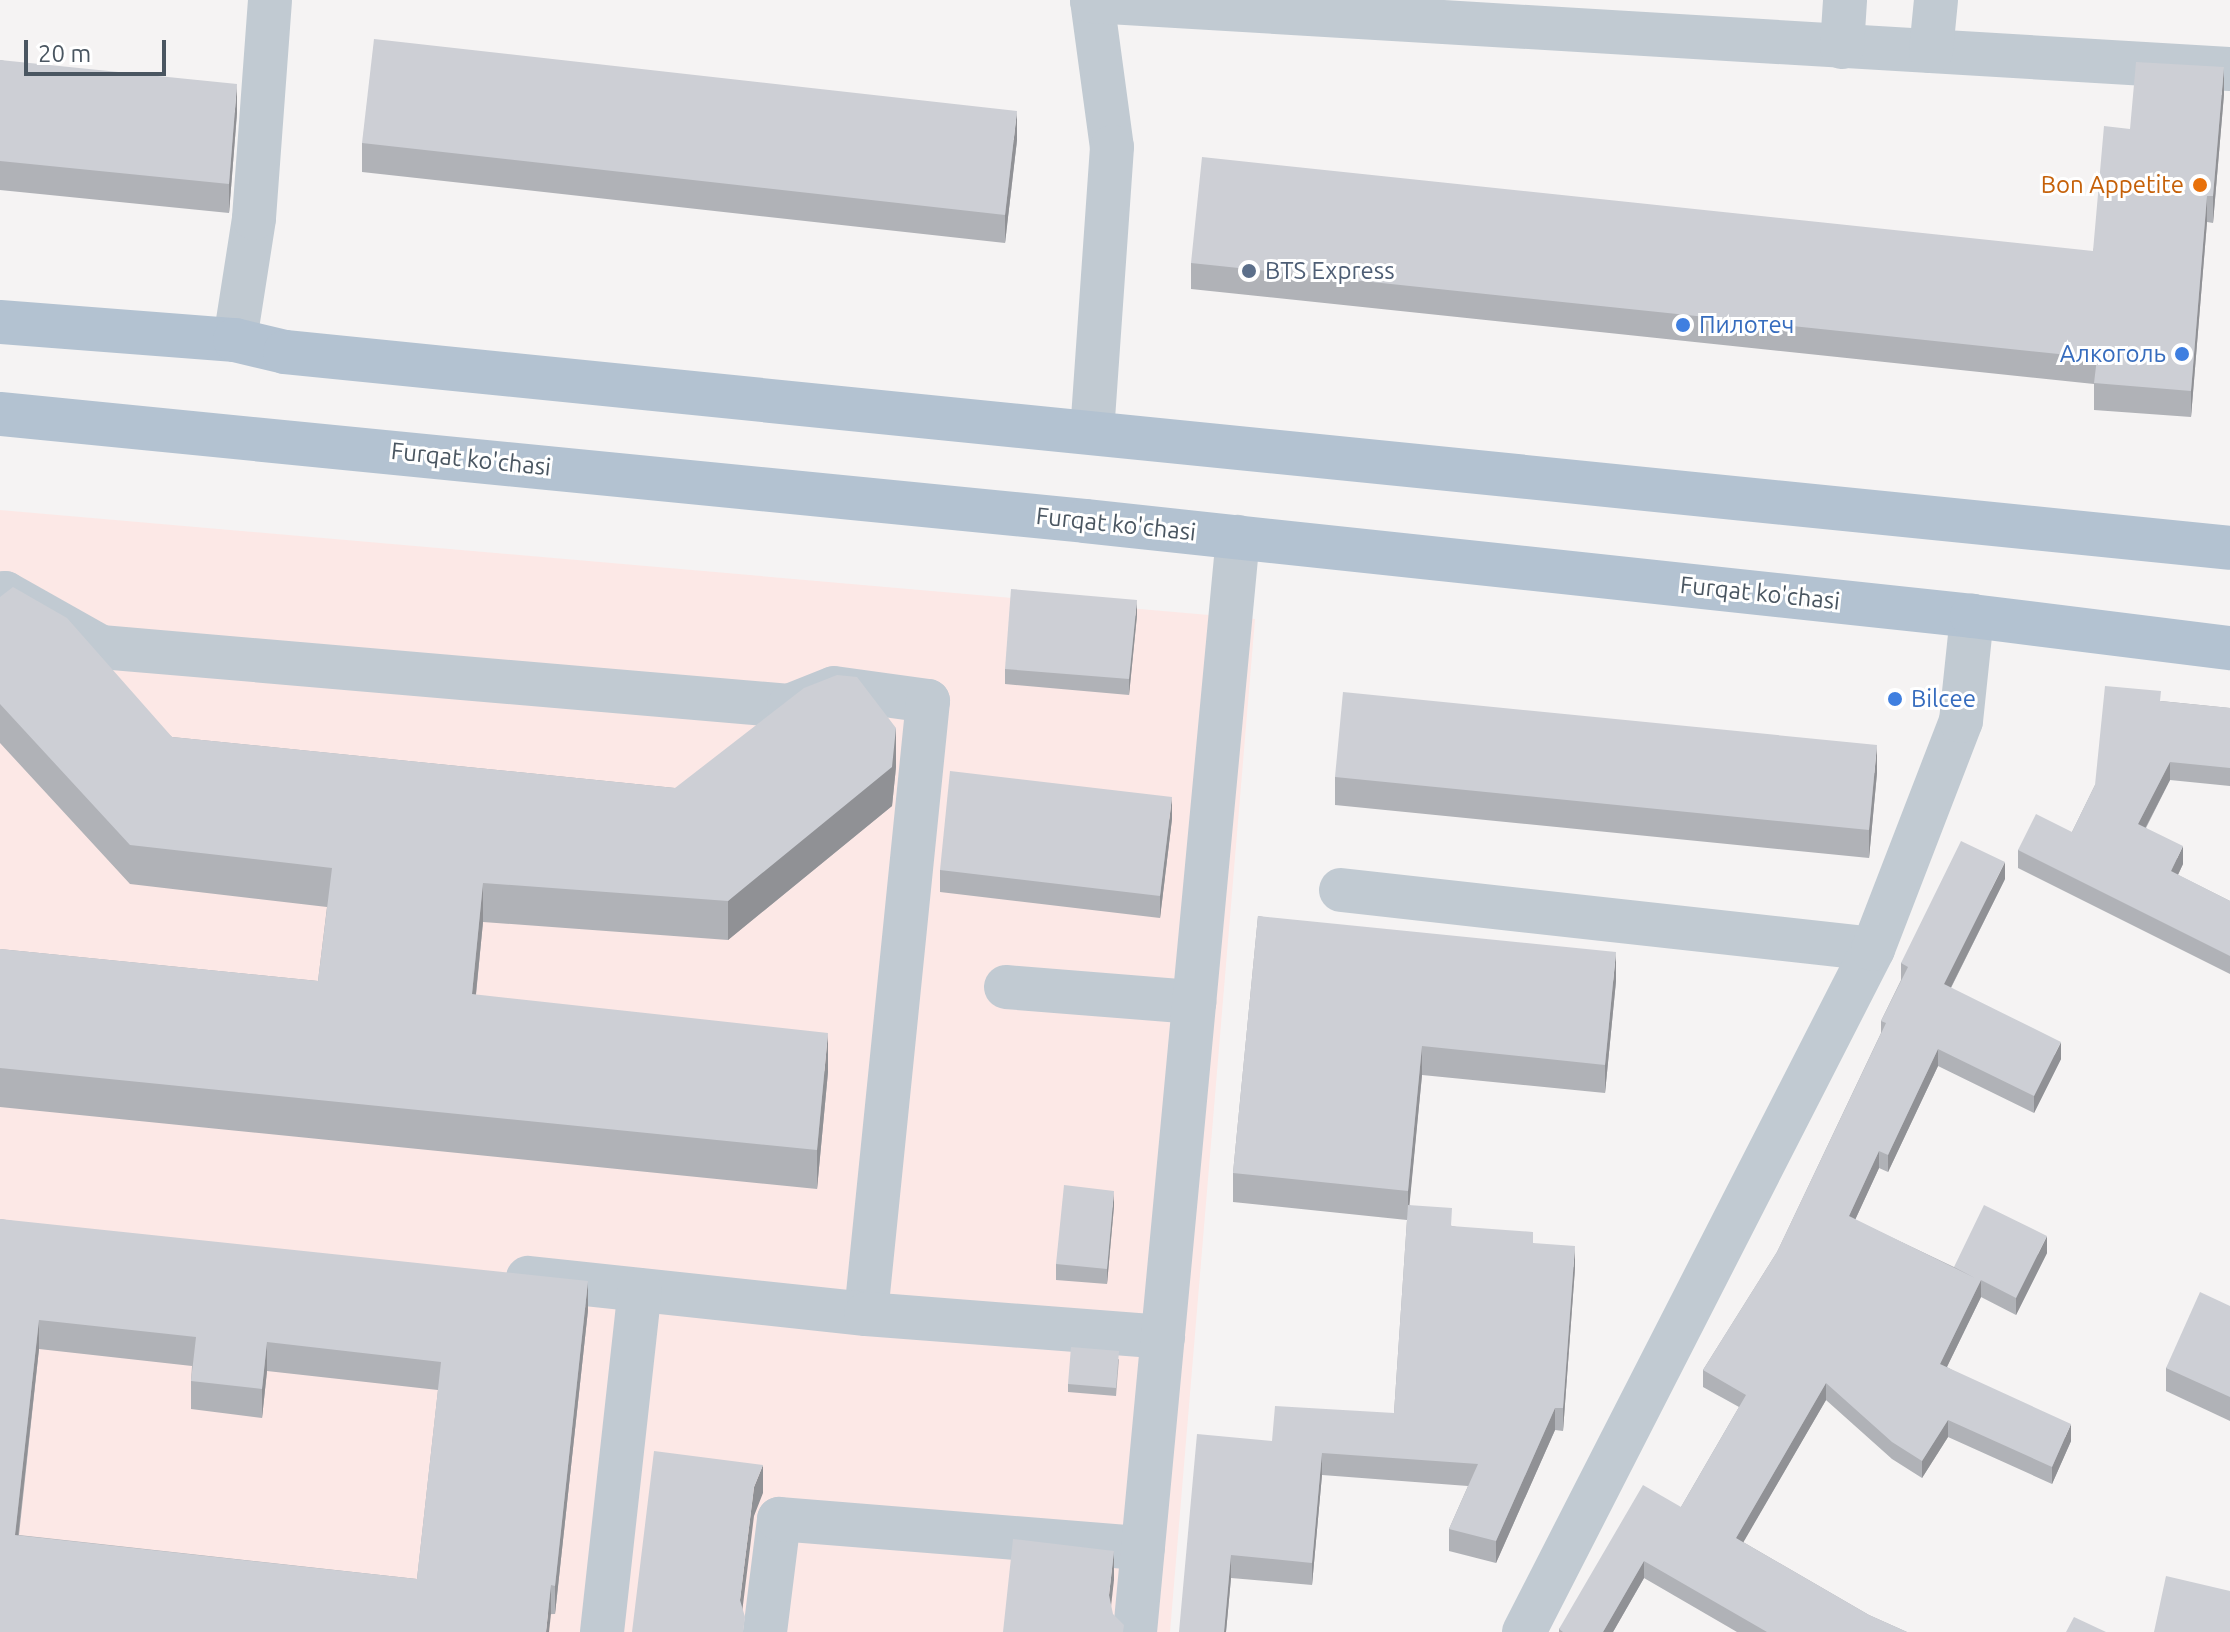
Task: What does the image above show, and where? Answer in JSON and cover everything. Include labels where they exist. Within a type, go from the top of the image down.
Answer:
[{"type":"main road","points":[[0,322],[235,340],[285,352],[2230,548]]},
{"type":"main road","name":"Furqat ko'chasi","points":[[0,414],[1238,537],[1972,616],[2230,648]]},
{"type":"street","points":[[257,0],[278,0]]},
{"type":"street","points":[[1092,431],[1112,147],[1092,0],[2230,69]]},
{"type":"street","points":[[1842,47],[1845,0]]},
{"type":"street","points":[[1931,51],[1936,0]]},
{"type":"street","points":[[235,340],[254,218],[270,1]]},
{"type":"street","points":[[1135,1632],[1238,537]]},
{"type":"street","points":[[0,596],[5,593],[101,647],[789,706],[834,688],[928,701],[866,1314]]},
{"type":"street","points":[[1524,1632],[1873,949],[1961,721],[1972,616]]},
{"type":"street","points":[[1341,890],[1873,949]]},
{"type":"street","points":[[1006,987],[1194,1002]]},
{"type":"street","points":[[484,1273],[866,1314],[1163,1337]]},
{"type":"street","points":[[602,1632],[640,1290]]},
{"type":"street","points":[[765,1632],[779,1519],[1143,1548]]},
{"type":"shaded area","points":[[0,510],[1255,619],[1170,1632],[0,1632]]},
{"type":"building","points":[[374,39],[1017,111],[1005,215],[362,143]]},
{"type":"building","points":[[0,60],[237,84],[229,184],[0,161]]},
{"type":"building","points":[[2136,62],[2224,67],[2213,196],[2207,196],[2191,391],[2094,383],[2097,358],[1191,263],[1202,157],[2093,251],[2104,126],[2130,129]]},
{"type":"building","points":[[13,587],[67,618],[172,737],[675,788],[804,688],[837,675],[857,677],[896,728],[892,767],[728,901],[483,883],[472,994],[828,1033],[817,1150],[0,1068],[0,949],[318,981],[332,868],[130,845],[0,704],[0,597]]},
{"type":"building","points":[[1011,589],[1137,600],[1129,679],[1005,669]]},
{"type":"building","points":[[2105,686],[2161,691],[2160,701],[2230,708],[2230,768],[2170,762],[2138,824],[2183,846],[2171,871],[2230,901],[2230,956],[2018,850],[2036,814],[2072,832],[2095,785]]},
{"type":"building","points":[[1343,692],[1877,745],[1869,830],[1335,777]]},
{"type":"building","points":[[950,771],[1172,797],[1160,896],[940,870]]},
{"type":"building","points":[[1961,841],[2005,862],[1944,984],[2061,1042],[2034,1096],[1938,1049],[1888,1155],[1879,1151],[1849,1216],[1975,1278],[1954,1267],[1984,1205],[2047,1236],[2016,1298],[1981,1280],[1940,1364],[2071,1424],[2052,1467],[1948,1420],[1922,1461],[1892,1442],[1826,1383],[1736,1538],[1869,1615],[1907,1632],[1767,1632],[1644,1561],[1603,1632],[1563,1632],[1559,1629],[1643,1485],[1681,1507],[1746,1395],[1703,1370],[1777,1252],[1886,1023],[1881,1021],[1908,967],[1901,963]]},
{"type":"building","points":[[1258,916],[1616,952],[1605,1065],[1422,1046],[1408,1191],[1233,1173]]},
{"type":"building","points":[[1064,1185],[1114,1191],[1107,1269],[1056,1264]]},
{"type":"building","points":[[1408,1205],[1452,1208],[1451,1226],[1533,1232],[1533,1243],[1575,1246],[1563,1408],[1555,1408],[1496,1541],[1449,1529],[1478,1464],[1322,1453],[1312,1563],[1231,1555],[1224,1632],[1179,1632],[1197,1434],[1272,1441],[1275,1406],[1394,1413]]},
{"type":"building","points":[[0,1219],[588,1281],[555,1586],[551,1585],[546,1632],[0,1632]],"holes":[[[39,1320],[196,1337],[191,1381],[262,1389],[267,1342],[441,1362],[417,1579],[15,1535]]]},
{"type":"building","points":[[2200,1292],[2230,1306],[2230,1397],[2166,1368]]},
{"type":"building","points":[[1071,1347],[1119,1351],[1116,1388],[1068,1384]]},
{"type":"building","points":[[654,1451],[763,1465],[754,1487],[740,1600],[745,1617],[743,1632],[632,1632]]},
{"type":"building","points":[[1013,1539],[1114,1551],[1109,1595],[1113,1614],[1124,1625],[1123,1632],[1003,1632]]},
{"type":"building","points":[[2166,1576],[2230,1591],[2230,1632],[2154,1632]]},
{"type":"building","points":[[2074,1617],[2106,1632],[2066,1632]]},
{"type":"place","name":"Bon Appetite","points":[[2200,185]]},
{"type":"place","name":"BTS Express","points":[[1249,271]]},
{"type":"place","name":"Пилотеч","points":[[1683,325]]},
{"type":"place","name":"Алкоголь","points":[[2182,354]]},
{"type":"place","name":"Bilcee","points":[[1895,699]]}]
